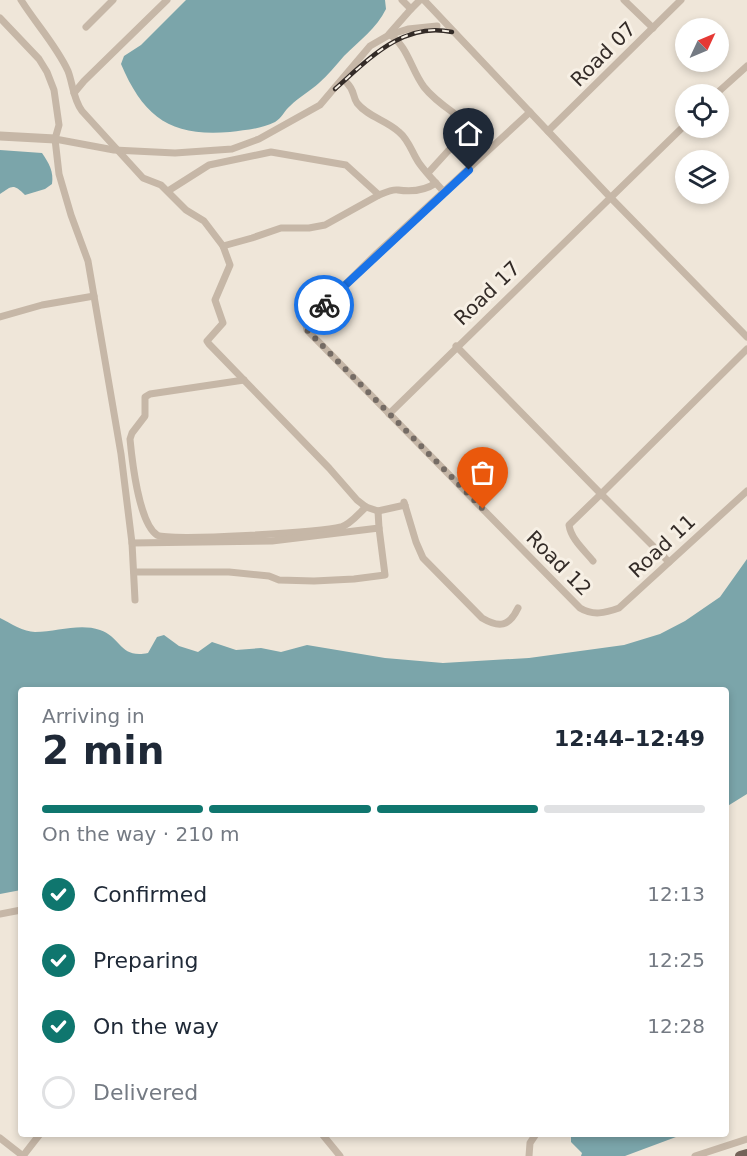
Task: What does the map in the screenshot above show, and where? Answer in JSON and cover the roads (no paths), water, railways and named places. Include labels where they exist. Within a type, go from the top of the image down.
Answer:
[{"type":"main road","points":[[740,1156],[747,1154]]},
{"type":"street","points":[[21,0],[60,56],[68,72],[77,104],[82,111],[143,178],[157,182],[186,210],[204,221],[222,246],[230,265],[215,300],[223,323],[207,341],[357,500],[366,507],[378,511],[404,503],[413,535],[423,558],[482,618],[491,623],[506,623],[513,618],[518,608]]},
{"type":"street","points":[[86,27],[113,0]]},
{"type":"street","points":[[74,93],[167,0]]},
{"type":"street","points":[[402,0],[411,9]]},
{"type":"street","points":[[428,173],[448,151],[474,129],[443,106],[425,88],[398,39],[389,34],[422,0],[747,337]]},
{"type":"street","points":[[624,0],[653,28]]},
{"type":"street","name":"Road 07","points":[[548,131],[681,0]]},
{"type":"street","points":[[0,18],[29,48],[47,72],[57,109],[59,125],[55,139],[64,195],[88,261],[121,454],[132,543],[135,600]]},
{"type":"street","points":[[0,136],[55,139],[117,150],[175,153],[219,151],[244,145],[284,126],[320,105],[370,46],[398,32],[437,26]]},
{"type":"street","points":[[727,84],[747,66]]},
{"type":"street","points":[[347,83],[354,91],[355,100],[359,105],[404,136],[420,165],[444,192],[530,112]]},
{"type":"street","name":"Road 17","points":[[389,414],[456,346],[675,135]]},
{"type":"street","points":[[168,191],[209,165],[271,153],[346,165],[379,195]]},
{"type":"street","points":[[222,246],[281,228],[309,228],[325,225],[379,195],[397,190],[403,192],[422,190],[436,183]]},
{"type":"street","name":"Road 12","points":[[444,192],[368,262],[306,325],[307,330],[580,608],[593,614]]},
{"type":"street","points":[[0,317],[42,305],[94,296]]},
{"type":"street","points":[[456,346],[669,562]]},
{"type":"street","points":[[593,561],[575,541],[569,525],[747,349]]},
{"type":"street","points":[[244,380],[150,394],[145,397],[145,416],[130,439],[145,517],[153,531],[159,537],[228,536],[340,527],[347,524],[366,507]]},
{"type":"street","name":"Road 11","points":[[593,614],[619,608],[747,491]]},
{"type":"street","points":[[134,572],[229,572],[291,580],[354,579],[385,575],[378,511]]},
{"type":"street","points":[[132,543],[272,541],[379,528]]},
{"type":"street","points":[[0,914],[18,911]]},
{"type":"street","points":[[0,1149],[3,1141],[23,1156],[38,1137]]},
{"type":"street","points":[[324,1137],[339,1156]]},
{"type":"street","points":[[529,1156],[530,1143],[534,1137]]},
{"type":"street","points":[[695,1156],[747,1139]]},
{"type":"water","points":[[186,0],[385,0],[386,9],[378,22],[322,80],[293,103],[277,120],[253,129],[209,133],[176,127],[150,111],[139,98],[121,64],[124,56],[141,45]]},
{"type":"water","points":[[0,150],[42,153],[50,168],[52,184],[45,189],[25,195],[15,187],[0,194]]},
{"type":"water","points":[[747,559],[747,794],[729,805],[729,687],[18,687],[18,891],[0,894],[0,618],[31,632],[84,627],[100,630],[107,633],[126,650],[139,654],[148,653],[157,637],[164,635],[179,646],[198,652],[212,642],[236,650],[261,648],[281,652],[307,645],[385,658],[443,663],[529,658],[624,645],[660,634],[685,621],[720,597]]},
{"type":"water","points":[[571,1137],[676,1137],[625,1156],[581,1156],[582,1153],[571,1142]]},
{"type":"railway","points":[[335,89],[374,55],[402,38],[418,32],[434,30],[452,32]]}]
